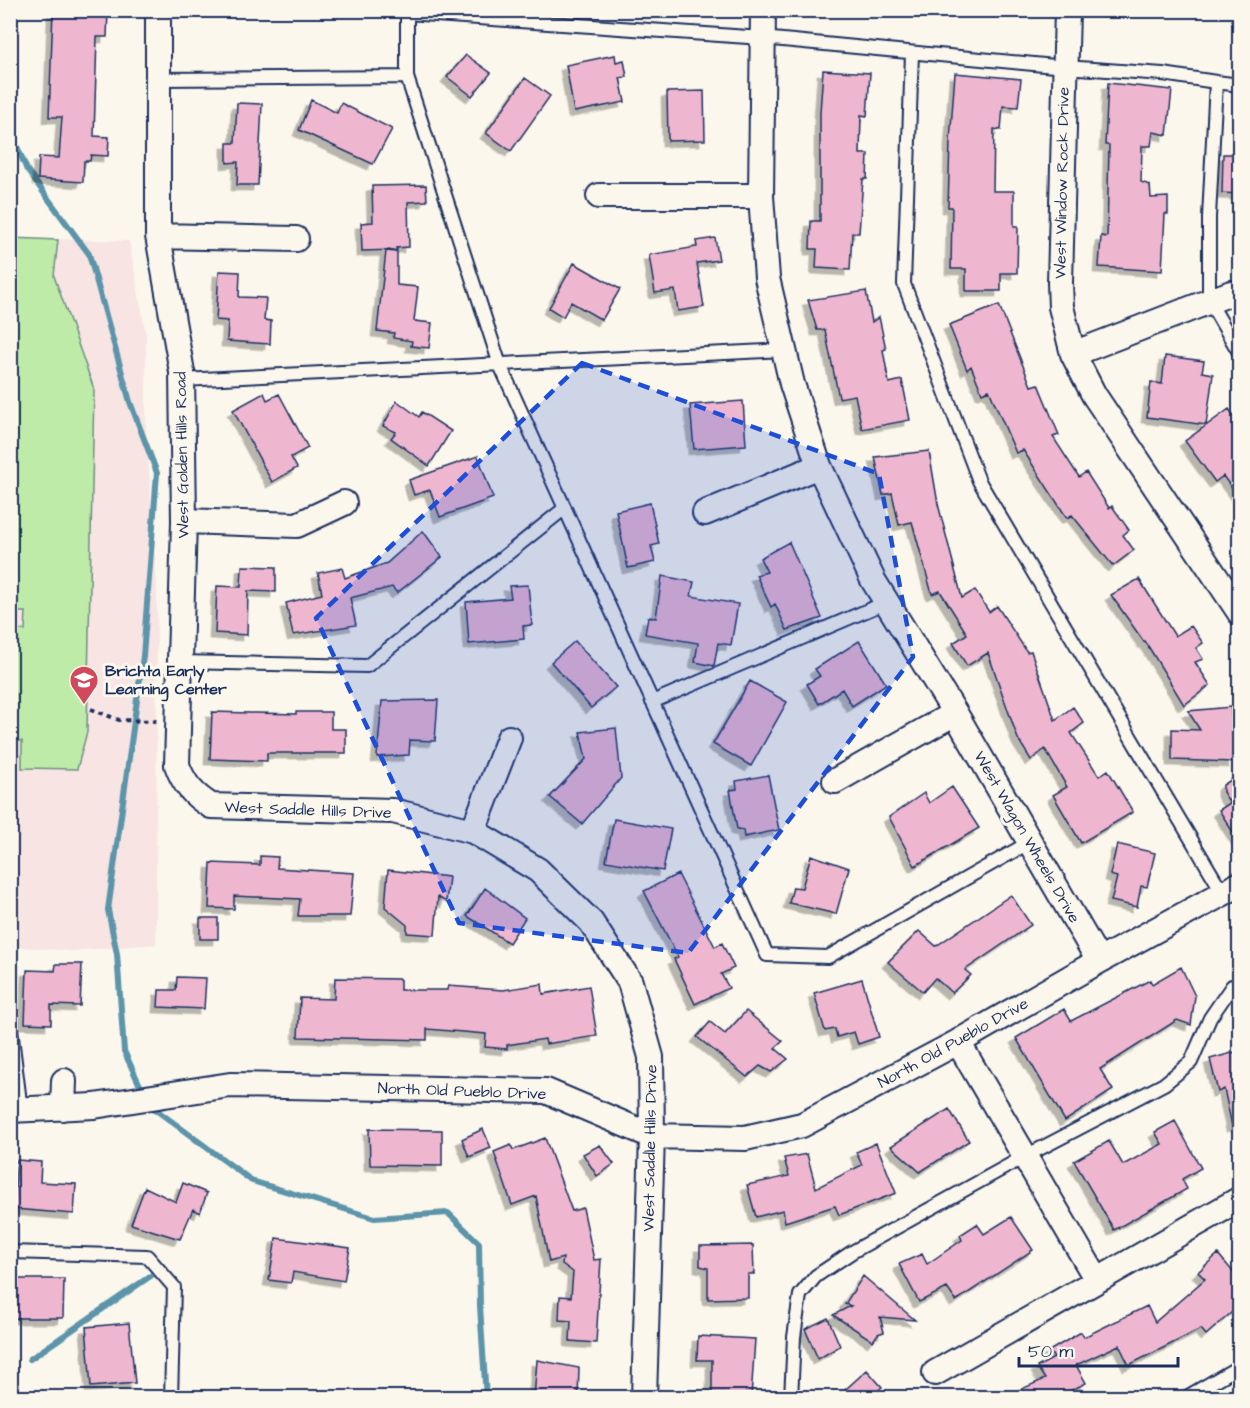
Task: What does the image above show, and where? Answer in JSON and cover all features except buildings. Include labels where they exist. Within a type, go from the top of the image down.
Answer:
[{"type":"street","name":"West Golden Hills Road","points":[[158,10],[158,236],[182,372],[184,521],[177,765],[190,790]]},
{"type":"street","name":"West Wagon Wheels Drive","points":[[762,10],[761,196],[767,278],[792,384],[819,466],[873,580],[955,713],[1099,961]]},
{"type":"street","name":"West Window Rock Drive","points":[[1067,10],[1060,283],[1062,307],[1073,354],[1101,406],[1239,614]]},
{"type":"street","points":[[599,196],[761,196]]},
{"type":"street","points":[[158,236],[296,240]]},
{"type":"street","points":[[1073,354],[1231,293]]},
{"type":"street","points":[[705,513],[819,466]]},
{"type":"street","points":[[184,521],[297,525],[344,503]]},
{"type":"street","points":[[835,782],[955,713]]},
{"type":"street","points":[[473,831],[509,738]]},
{"type":"street","name":"West Saddle Hills Drive","points":[[190,790],[210,806],[393,811],[473,831],[538,870],[591,922],[630,982],[651,1057],[652,1136],[644,1398]]},
{"type":"street","name":"North Old Pueblo Drive","points":[[16,1110],[94,1106],[230,1085],[546,1091],[652,1136],[745,1138],[802,1125],[958,1042],[1231,889]]},
{"type":"street","points":[[958,1042],[1097,1280]]},
{"type":"street","points":[[63,1108],[64,1081]]},
{"type":"street","points":[[935,1373],[1239,1199]]},
{"type":"lane","points":[[1030,842],[828,957],[767,956],[500,365],[407,77],[407,12],[762,38],[1163,74],[1239,85]]},
{"type":"lane","points":[[912,52],[904,284],[908,295],[979,481],[1231,889]]},
{"type":"lane","points":[[158,79],[407,77]]},
{"type":"lane","points":[[1216,82],[1209,217],[1209,301],[1239,354]]},
{"type":"lane","points":[[182,380],[784,350]]},
{"type":"lane","points":[[180,662],[367,666],[565,508]]},
{"type":"lane","points":[[652,702],[887,602]]},
{"type":"lane","points":[[791,1398],[794,1337],[800,1295],[816,1276],[852,1252],[1024,1157],[1164,1084],[1191,1062],[1210,1018],[1232,986],[1239,986]]},
{"type":"lane","points":[[10,1021],[16,1110]]},
{"type":"lane","points":[[10,1252],[147,1256],[174,1287],[171,1398]]},
{"type":"lane","points":[[1185,1398],[1239,1366]]},
{"type":"path","points":[[91,709],[119,720],[148,721]]},
{"type":"highlighted area","points":[[582,363],[879,474],[913,657],[688,953],[459,923],[316,618]]},
{"type":"shaded area","name":"Brichta Early Learning Center","points":[[11,238],[129,241],[146,335],[146,430],[157,588],[156,944],[71,951],[11,946]]},
{"type":"green space","points":[[11,238],[58,240],[54,276],[94,389],[87,732],[77,769],[22,768],[22,741],[11,741],[11,630],[25,630],[26,612],[10,612]]},
{"type":"waterway","points":[[10,130],[27,170],[89,254],[130,402],[157,473],[143,656],[108,910],[117,954],[124,1051],[143,1092]]},
{"type":"waterway","points":[[148,1104],[252,1181],[374,1218],[448,1213],[479,1243],[480,1306],[486,1398]]},
{"type":"waterway","points":[[30,1359],[152,1275]]},
{"type":"place","name":"Brichta Early Learning Center","points":[[84,706]]}]
